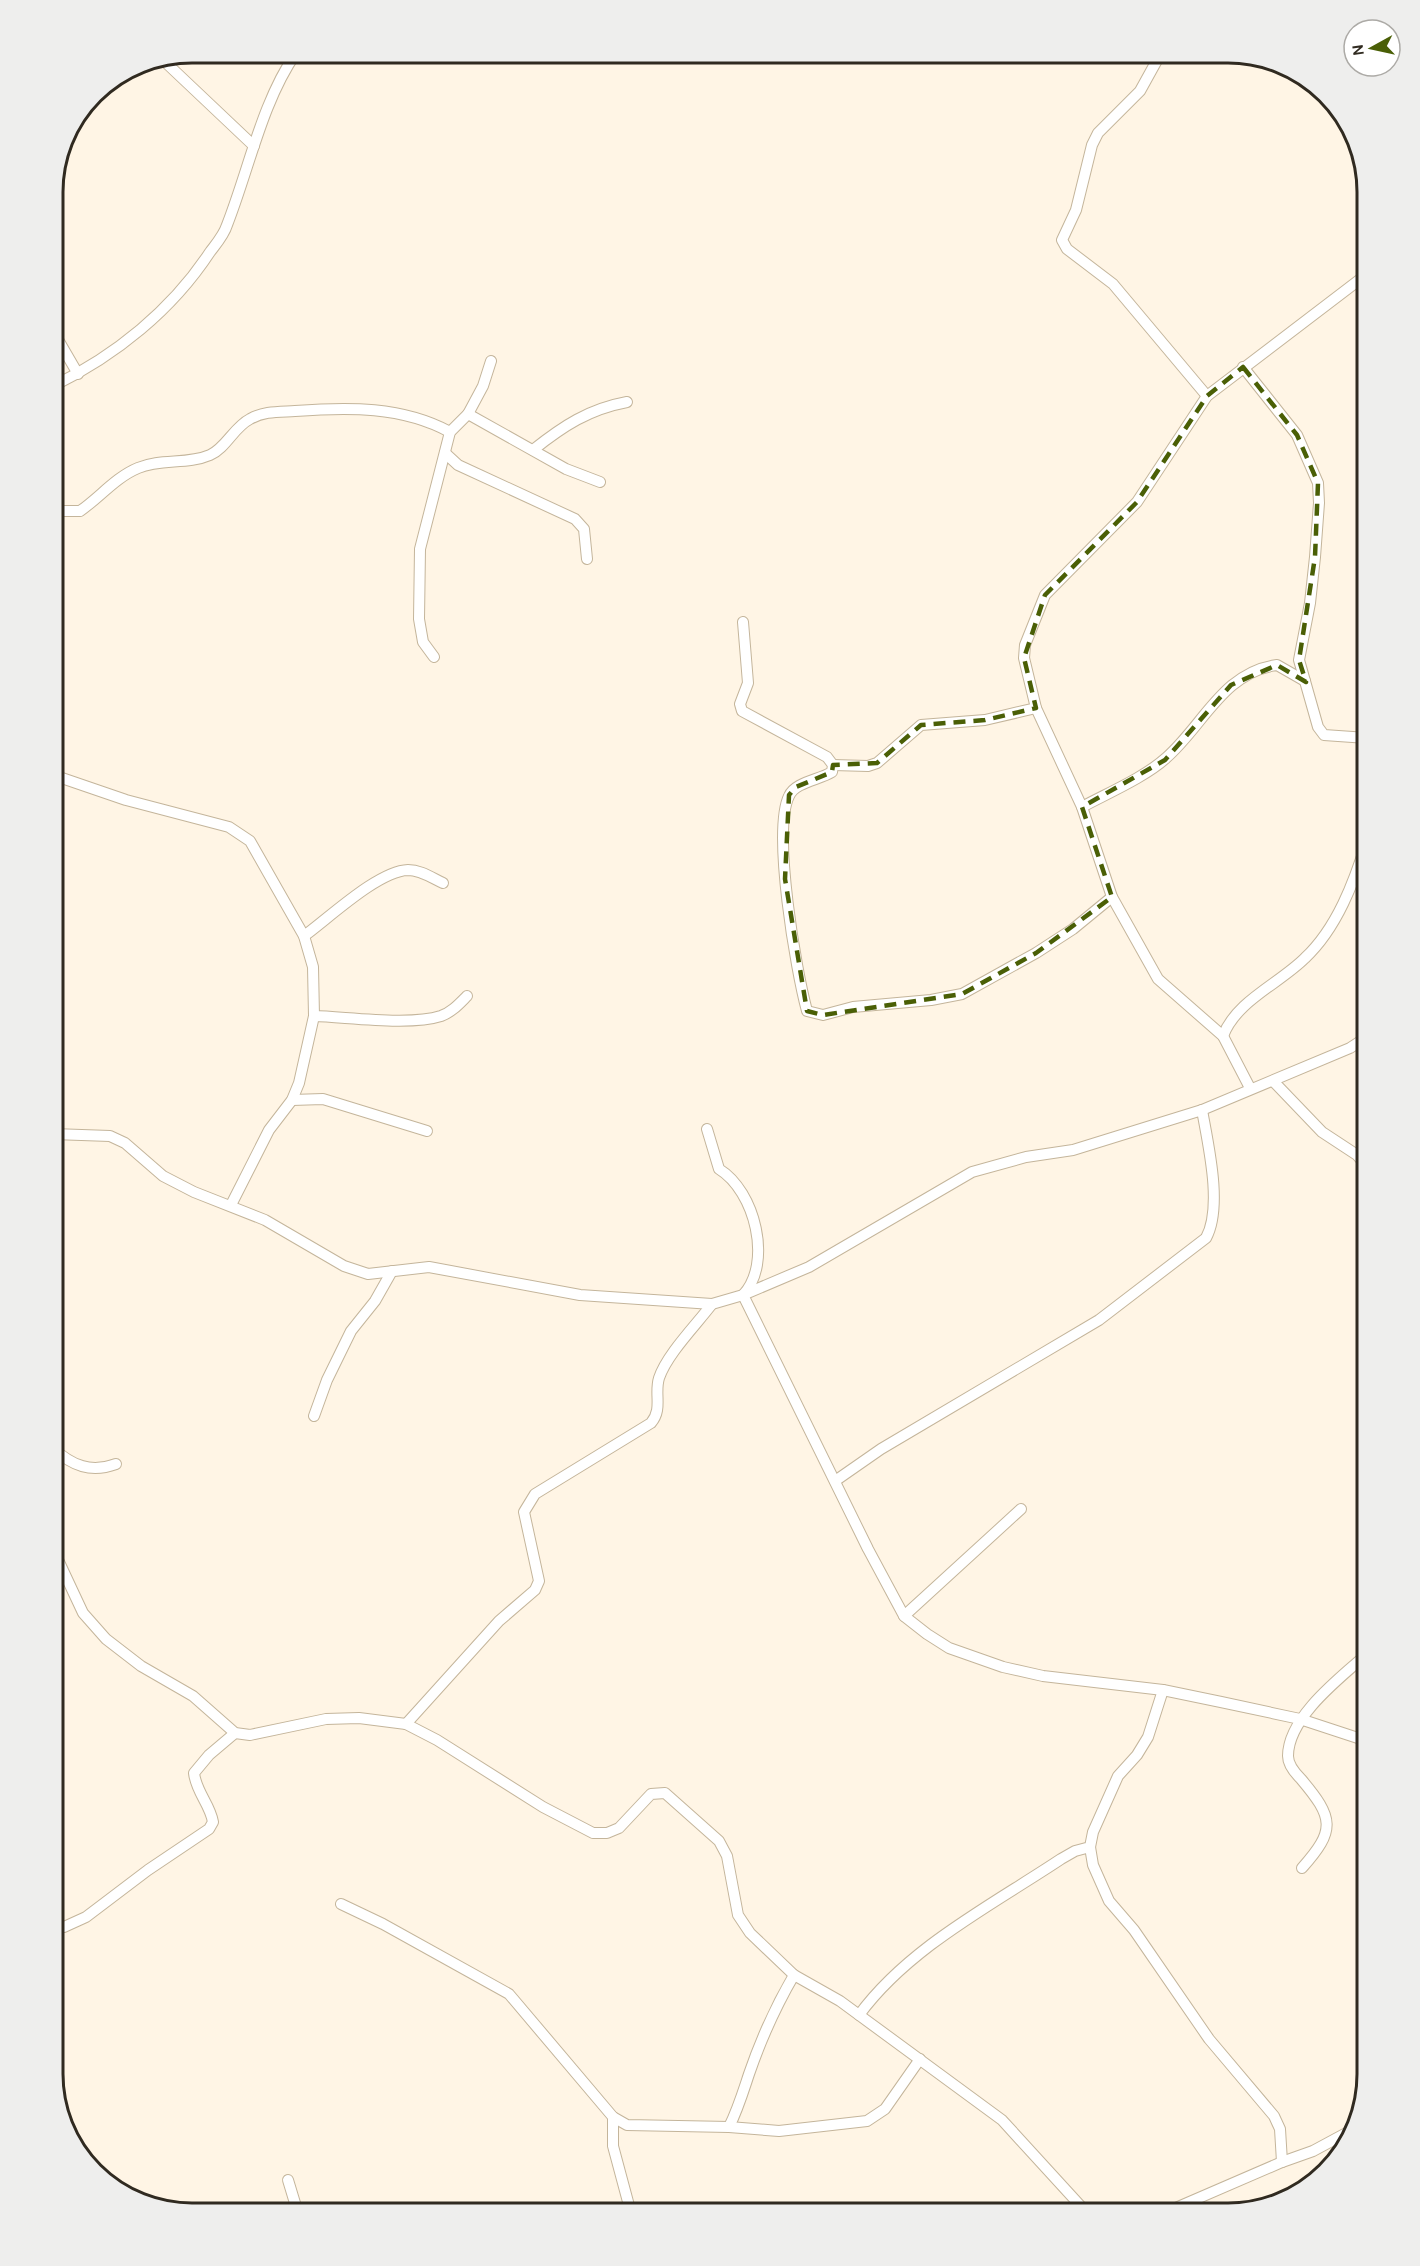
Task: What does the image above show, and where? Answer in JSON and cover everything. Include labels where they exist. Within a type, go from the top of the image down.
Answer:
[{"type":"street","points":[[63,381],[78,374],[149,322],[197,272],[227,227],[276,88],[290,63]]},
{"type":"street","points":[[1155,63],[1140,91],[1098,133],[1092,145],[1076,210],[1062,240],[1063,244],[1113,284],[1207,396]]},
{"type":"street","points":[[168,65],[254,146]]},
{"type":"street","points":[[1250,1088],[1223,1036],[1158,979],[1112,897],[1082,807],[1036,708],[1024,658],[1025,645],[1045,595],[1137,502],[1207,396],[1357,283]]},
{"type":"street","points":[[63,348],[78,374]]},
{"type":"street","points":[[434,657],[423,642],[419,619],[420,549],[450,432],[468,414],[483,386],[492,361]]},
{"type":"street","points":[[1243,367],[1297,435],[1318,483],[1319,503],[1314,569],[1299,660],[1318,727],[1324,735],[1357,737]]},
{"type":"street","points":[[533,450],[563,426],[587,412],[627,402]]},
{"type":"street","points":[[63,511],[80,511],[122,476],[138,468],[155,463],[193,461],[212,454],[249,419],[265,413],[350,407],[431,421],[450,432]]},
{"type":"street","points":[[468,414],[566,470],[600,482]]},
{"type":"street","points":[[445,453],[458,465],[575,519],[584,530],[586,559]]},
{"type":"street","points":[[743,622],[748,684],[740,704],[742,711],[827,757],[833,765],[832,772],[825,777],[796,787],[789,795],[785,810],[785,879],[800,986],[807,1011],[823,1015],[853,1007],[932,1000],[962,994],[1055,941],[1112,897]]},
{"type":"street","points":[[1082,807],[1165,760],[1231,685],[1245,675],[1266,666],[1277,665],[1306,682]]},
{"type":"street","points":[[833,765],[868,766],[877,763],[921,725],[986,720],[1036,708]]},
{"type":"street","points":[[63,778],[126,800],[230,827],[250,841],[304,936],[313,967],[314,1016],[299,1083],[292,1100],[269,1130],[231,1205]]},
{"type":"street","points":[[1223,1036],[1233,1016],[1305,959],[1316,947],[1348,892],[1357,869]]},
{"type":"street","points":[[304,936],[384,877],[407,870],[420,872],[442,883]]},
{"type":"street","points":[[314,1016],[406,1020],[440,1016],[455,1009],[467,996]]},
{"type":"street","points":[[63,1134],[110,1136],[126,1143],[163,1176],[194,1192],[266,1220],[344,1266],[369,1274],[429,1267],[580,1295],[712,1304],[743,1295],[809,1267],[972,1172],[1026,1157],[1073,1150],[1202,1110],[1357,1044]]},
{"type":"street","points":[[1273,1081],[1322,1132],[1357,1157]]},
{"type":"street","points":[[292,1100],[323,1099],[427,1131]]},
{"type":"street","points":[[835,1481],[881,1449],[1099,1320],[1206,1238],[1213,1226],[1213,1208],[1210,1158],[1202,1110]]},
{"type":"street","points":[[707,1129],[719,1169],[728,1175],[744,1196],[754,1220],[756,1270],[753,1285],[743,1295]]},
{"type":"street","points":[[314,1416],[327,1380],[351,1331],[375,1301],[392,1271]]},
{"type":"street","points":[[743,1295],[904,1616],[949,1647],[1003,1667],[1043,1676],[1163,1690],[1300,1719],[1357,1737]]},
{"type":"street","points":[[406,1724],[499,1621],[535,1590],[539,1581],[526,1524],[526,1504],[535,1494],[651,1423],[657,1416],[659,1378],[712,1304]]},
{"type":"street","points":[[63,1457],[86,1468],[102,1469],[116,1464]]},
{"type":"street","points":[[904,1616],[1021,1509]]},
{"type":"street","points":[[63,1571],[83,1613],[106,1639],[141,1666],[192,1696],[235,1733],[250,1735],[326,1719],[359,1718],[406,1724],[437,1740],[543,1807],[593,1833],[607,1833],[619,1828],[651,1794],[665,1793],[719,1841],[727,1856],[738,1915],[750,1933],[794,1975],[860,2015],[889,2039],[920,2059],[1002,2120],[1078,2203]]},
{"type":"street","points":[[1302,1868],[1322,1846],[1327,1834],[1326,1820],[1316,1797],[1293,1770],[1288,1758],[1290,1744],[1300,1719],[1357,1664]]},
{"type":"street","points":[[1163,1690],[1148,1737],[1137,1755],[1118,1776],[1097,1823],[1090,1847],[1093,1864],[1109,1901],[1134,1930],[1209,2039],[1274,2116],[1280,2129],[1282,2162]]},
{"type":"street","points":[[63,1927],[86,1917],[209,1829],[213,1822],[212,1814],[195,1784],[194,1773],[209,1755],[235,1733]]},
{"type":"street","points":[[860,2015],[877,1991],[934,1944],[1061,1859],[1075,1851],[1090,1847]]},
{"type":"street","points":[[341,1904],[383,1924],[509,1994],[613,2117],[627,2125],[729,2127],[779,2132],[867,2121],[885,2109],[920,2059]]},
{"type":"street","points":[[729,2127],[742,2101],[762,2041],[794,1975]]},
{"type":"street","points":[[613,2117],[613,2146],[628,2203]]},
{"type":"street","points":[[1189,2203],[1282,2162],[1313,2151],[1341,2136]]},
{"type":"street","points":[[288,2180],[295,2203]]},
{"type":"highlighted area","points":[[1243,367],[1297,435],[1318,483],[1315,557],[1299,660],[1306,682],[1277,665],[1231,685],[1165,760],[1082,807],[1112,897],[1036,953],[962,994],[823,1015],[807,1011],[785,879],[789,795],[796,787],[832,772],[833,765],[877,763],[921,725],[985,720],[1036,708],[1024,658],[1045,595],[1137,502],[1207,396]]}]
